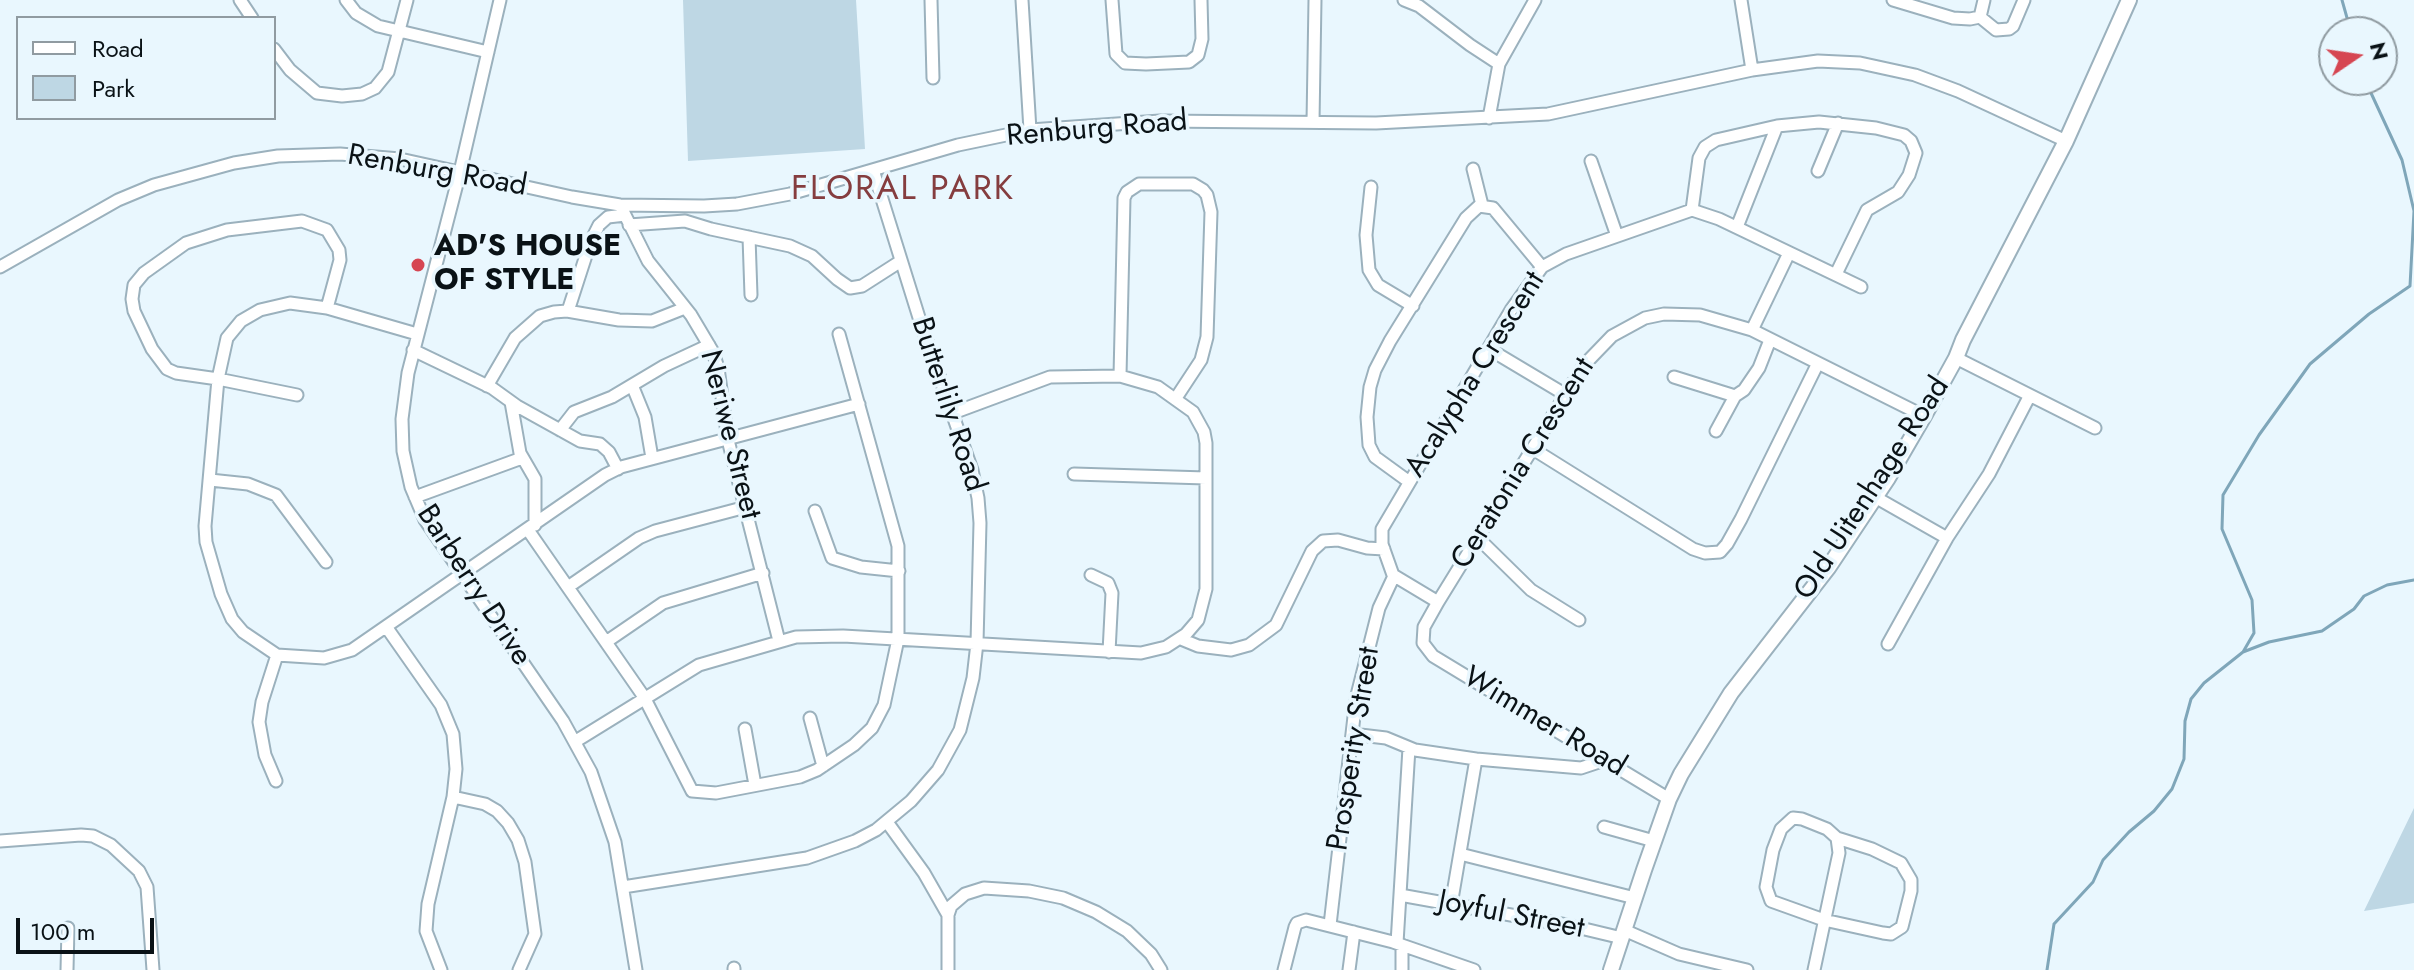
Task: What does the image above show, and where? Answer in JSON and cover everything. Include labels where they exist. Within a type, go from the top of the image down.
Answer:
[{"type":"main road","name":"Old Uitenhage Road","points":[[1611,970],[1669,799],[1687,763],[1731,693],[1828,568],[1924,416],[2066,141],[2129,0]]},
{"type":"street","points":[[346,0],[367,21],[488,52]]},
{"type":"street","points":[[276,52],[296,77],[317,93],[356,95],[375,88],[383,81],[407,0]]},
{"type":"street","name":"Barberry Drive","points":[[500,0],[460,172],[413,350],[404,396],[402,431],[407,472],[430,529],[576,741],[591,772],[606,811],[623,887],[636,970]]},
{"type":"street","points":[[931,0],[933,78]]},
{"type":"street","points":[[1022,0],[1030,130]]},
{"type":"street","points":[[1112,0],[1114,48],[1125,63],[1189,62],[1194,59],[1202,39],[1201,0]]},
{"type":"street","points":[[1313,122],[1315,0]]},
{"type":"street","points":[[1404,0],[1419,6],[1499,64]]},
{"type":"street","points":[[1489,118],[1499,64],[1535,0]]},
{"type":"street","points":[[1741,0],[1752,70]]},
{"type":"street","points":[[1893,0],[1953,18],[1980,17]]},
{"type":"street","points":[[1980,17],[1984,0]]},
{"type":"street","points":[[1980,17],[1996,30],[2009,29],[2024,0]]},
{"type":"street","name":"Renburg Road","points":[[0,267],[118,200],[154,185],[234,163],[297,154],[400,159],[572,197],[625,215],[747,202],[790,194],[958,145],[1030,130],[1160,121],[1489,118],[1574,110],[1752,70],[1818,61],[1860,63],[1891,69],[1958,91],[2066,141]]},
{"type":"street","points":[[1818,171],[1838,123]]},
{"type":"street","points":[[1836,274],[1865,213],[1898,192],[1914,165],[1916,153],[1909,138],[1899,132],[1838,123],[1777,126],[1725,137],[1702,151],[1697,165],[1692,210],[1737,227],[1861,287]]},
{"type":"street","points":[[1737,227],[1777,126]]},
{"type":"street","points":[[1591,161],[1617,236]]},
{"type":"street","points":[[1473,169],[1482,205]]},
{"type":"street","name":"Butterlily Road","points":[[623,887],[822,854],[855,841],[887,822],[911,801],[938,770],[954,743],[965,714],[977,643],[980,523],[972,470],[873,170]]},
{"type":"street","points":[[1120,376],[1124,198],[1139,184],[1193,184],[1207,195],[1211,212],[1207,337],[1201,360],[1176,398]]},
{"type":"street","points":[[1371,187],[1366,235],[1369,270],[1378,285],[1413,306]]},
{"type":"street","points":[[1408,481],[1372,452],[1367,417],[1375,370],[1466,218],[1482,205],[1493,208],[1542,267]]},
{"type":"street","name":"Acalypha Crescent","points":[[1384,549],[1383,524],[1511,310],[1542,267],[1566,254],[1692,210]]},
{"type":"street","points":[[568,311],[590,243],[599,225],[608,217],[625,215],[685,221],[804,251],[850,288],[862,286],[901,261]]},
{"type":"street","name":"Neriwe Street","points":[[625,215],[648,261],[709,345],[718,368],[728,440],[779,641]]},
{"type":"street","points":[[297,395],[167,369],[152,349],[134,311],[134,285],[144,273],[186,243],[227,230],[287,221],[317,224],[327,230],[339,250],[340,260],[327,308]]},
{"type":"street","points":[[749,237],[751,295]]},
{"type":"street","points":[[1752,330],[1789,253]]},
{"type":"street","points":[[417,334],[327,308],[302,304],[277,305],[241,321],[224,344],[218,379],[206,542],[221,594],[232,619],[243,632],[277,655],[301,658],[336,656],[352,650],[618,469],[859,404]]},
{"type":"street","points":[[487,386],[515,338],[540,316],[568,311],[619,320],[652,321],[685,308]]},
{"type":"street","name":"Ceratonia Crescent","points":[[1423,643],[1424,627],[1438,602],[1597,349],[1621,330],[1645,318],[1673,314],[1700,315],[1752,330],[1924,416]]},
{"type":"street","points":[[511,402],[522,458],[535,479],[531,528],[644,697],[692,791],[716,793],[800,777],[854,745],[872,728],[884,705],[898,639],[898,546],[839,334]]},
{"type":"street","points":[[1716,431],[1735,396],[1744,390],[1759,368],[1770,340]]},
{"type":"street","points":[[560,430],[574,412],[709,345]]},
{"type":"street","points":[[1489,349],[1566,395]]},
{"type":"street","points":[[413,350],[487,386],[583,442],[603,446],[618,469]]},
{"type":"street","points":[[1956,358],[2095,428]]},
{"type":"street","points":[[1533,449],[1693,549],[1705,553],[1720,552],[1741,519],[1818,363]]},
{"type":"street","points":[[576,741],[699,665],[779,641],[812,635],[1109,652],[1156,651],[1181,639],[1198,620],[1203,606],[1204,432],[1193,412],[1176,398],[1142,380],[1120,376],[1050,377],[953,413]]},
{"type":"street","points":[[1674,377],[1735,396]]},
{"type":"street","points":[[632,385],[645,417],[652,458]]},
{"type":"street","points":[[1888,644],[1947,538],[1989,474],[2029,397]]},
{"type":"street","points":[[415,497],[522,458]]},
{"type":"street","points":[[1074,474],[1206,478]]},
{"type":"street","points":[[210,480],[248,484],[276,495],[326,562]]},
{"type":"street","points":[[1875,497],[1947,538]]},
{"type":"street","points":[[568,587],[639,538],[746,507]]},
{"type":"street","points":[[815,511],[832,558],[861,567],[899,571]]},
{"type":"street","points":[[1478,538],[1531,590],[1579,620]]},
{"type":"street","points":[[1181,639],[1198,646],[1231,650],[1249,645],[1276,625],[1312,551],[1323,541],[1338,540],[1384,549],[1394,576],[1438,602]]},
{"type":"street","points":[[606,642],[663,603],[763,573]]},
{"type":"street","points":[[1091,575],[1108,583],[1112,593],[1109,652]]},
{"type":"street","name":"Prosperity Street","points":[[1330,925],[1363,664],[1379,608],[1394,576]]},
{"type":"street","points":[[387,628],[441,705],[451,725],[455,747],[453,797],[428,904],[426,931],[441,970]]},
{"type":"street","name":"Wimmer Road","points":[[1423,643],[1433,656],[1669,799]]},
{"type":"street","points":[[276,781],[265,755],[259,722],[277,655]]},
{"type":"street","points":[[810,718],[823,766]]},
{"type":"street","points":[[745,729],[755,785]]},
{"type":"street","points":[[1352,734],[1386,738],[1409,748],[1476,759],[1581,768],[1605,760]]},
{"type":"street","points":[[1402,970],[1400,895],[1409,748]]},
{"type":"street","points":[[1451,905],[1476,759]]},
{"type":"street","points":[[453,797],[485,804],[497,811],[518,840],[525,862],[535,934],[519,970]]},
{"type":"street","points":[[1793,818],[1802,819],[1827,829],[1837,838],[1872,849],[1901,863],[1911,880],[1902,927],[1891,934],[1824,920],[1771,901],[1766,887],[1768,872],[1781,829],[1793,818]]},
{"type":"street","points":[[887,822],[924,873],[948,915],[948,970]]},
{"type":"street","points":[[1604,827],[1654,841]]},
{"type":"street","points":[[0,841],[81,835],[93,836],[111,845],[139,871],[147,887],[153,970]]},
{"type":"street","points":[[1814,970],[1839,853],[1837,838]]},
{"type":"street","points":[[1460,854],[1635,898]]},
{"type":"street","points":[[948,915],[959,898],[984,888],[1029,891],[1063,898],[1096,912],[1127,931],[1151,954],[1161,970]]},
{"type":"street","name":"Joyful Street","points":[[1400,895],[1623,934],[1679,954],[1747,970]]},
{"type":"street","points":[[1284,970],[1297,923],[1306,920],[1399,944],[1474,970]]},
{"type":"street","points":[[67,970],[68,928]]},
{"type":"street","points":[[1349,970],[1354,932]]},
{"type":"green space","points":[[683,0],[856,0],[865,149],[688,161]]},
{"type":"green space","points":[[2414,808],[2414,903],[2364,911]]},
{"type":"waterway","points":[[2342,0],[2346,16]]},
{"type":"waterway","points":[[2243,652],[2254,633],[2252,600],[2222,529],[2223,495],[2259,435],[2310,364],[2369,314],[2410,286],[2414,211],[2402,160],[2372,96]]},
{"type":"waterway","points":[[2047,970],[2054,924],[2093,882],[2103,860],[2154,811],[2172,789],[2184,759],[2185,721],[2191,699],[2204,683],[2243,652],[2269,642],[2322,631],[2354,609],[2364,596],[2387,585],[2414,580]]},
{"type":"place","name":"AD'S HOUSE OF STYLE","points":[[418,265]]},
{"type":"district","name":"FLORAL PARK","points":[[903,191]]}]
